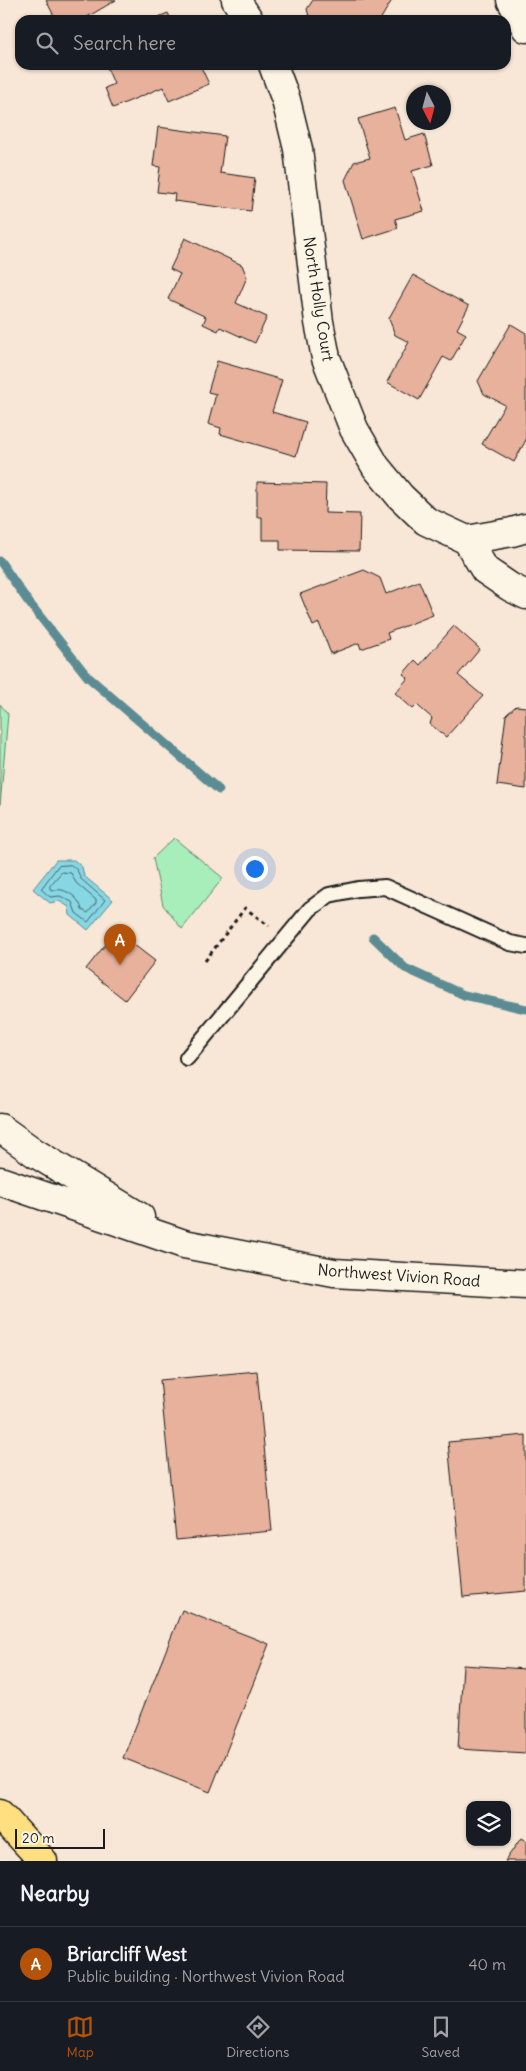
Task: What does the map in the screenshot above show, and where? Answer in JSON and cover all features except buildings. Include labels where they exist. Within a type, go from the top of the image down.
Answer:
[{"type":"highway","points":[[0,1814],[43,1861]]},
{"type":"main road","points":[[236,0],[246,15]]},
{"type":"main road","points":[[511,0],[526,28]]},
{"type":"main road","name":"North Holly Court","points":[[275,70],[286,100],[298,149],[319,322],[326,358],[338,392],[354,429],[376,467],[400,496],[426,521],[467,540]]},
{"type":"main road","points":[[526,528],[467,540],[486,570],[510,587],[526,595]]},
{"type":"main road","name":"Northwest Vivion Road","points":[[0,1128],[35,1153],[184,1244]]},
{"type":"main road","name":"Northwest Vivion Road","points":[[0,1181],[184,1244],[334,1273],[526,1284]]},
{"type":"lane","points":[[187,1058],[310,909],[329,895],[358,889],[385,887],[510,944],[526,946]]},
{"type":"path","points":[[205,961],[245,908],[285,939]]},
{"type":"green space","points":[[0,704],[8,714],[0,806]]},
{"type":"green space","points":[[174,838],[223,878],[182,929],[163,905],[153,858]]},
{"type":"water","points":[[56,860],[74,860],[82,867],[84,876],[113,900],[88,930],[70,915],[69,907],[59,901],[50,903],[33,889]]},
{"type":"waterway","points":[[0,561],[27,600],[87,676],[219,790]]},
{"type":"waterway","points":[[373,937],[405,968],[464,995],[526,1009]]},
{"type":"place","name":"Briarcliff West","points":[[120,965]]}]
